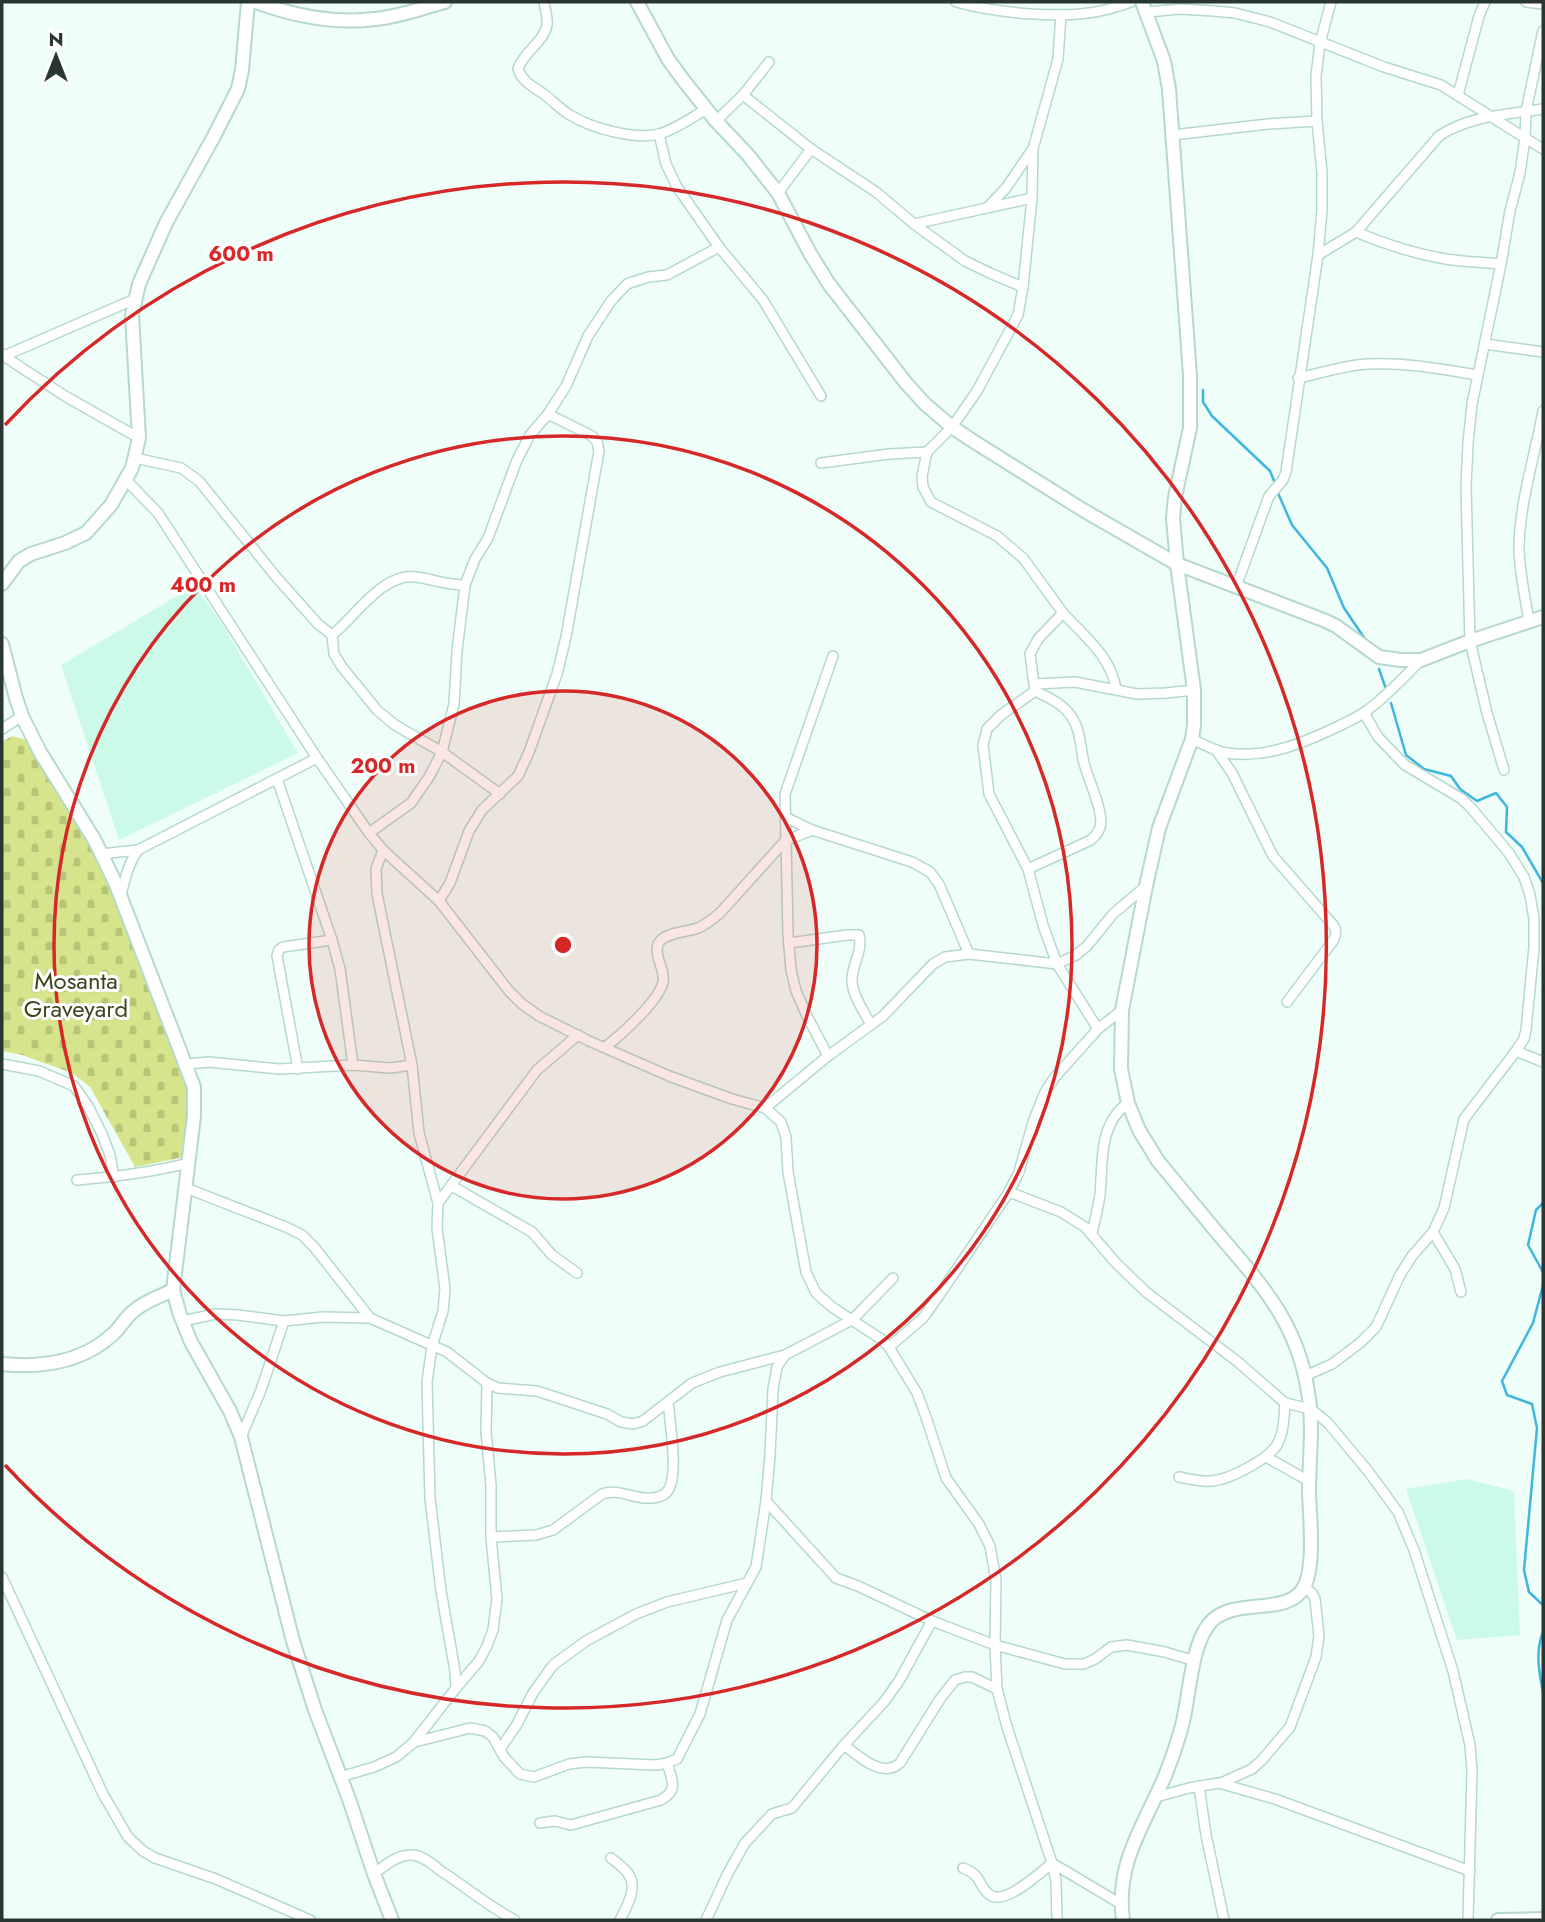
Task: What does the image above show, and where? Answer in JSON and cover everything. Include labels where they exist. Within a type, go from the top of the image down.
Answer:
[{"type":"street","points":[[2,584],[19,561],[86,533],[111,505],[132,468],[139,438],[132,315],[135,299],[166,223],[238,89],[248,2]]},
{"type":"street","points":[[256,2],[312,18],[357,20],[394,16],[445,2]]},
{"type":"street","points":[[544,2],[546,28],[540,40],[526,52],[518,69],[528,83],[569,115],[596,126],[640,135],[659,134],[707,109]]},
{"type":"street","points":[[637,2],[668,59],[716,121],[778,193],[828,284],[925,404],[952,427],[1083,510],[1177,564],[1326,621],[1379,657],[1421,660],[1540,619],[1520,569],[1519,544],[1525,497],[1543,411]]},
{"type":"street","points":[[956,2],[1007,11],[1061,15],[1103,11],[1131,2]]},
{"type":"street","points":[[1236,587],[1269,496],[1283,480],[1286,472],[1318,255],[1322,173],[1316,76],[1320,43],[1331,2]]},
{"type":"street","points":[[1458,94],[1485,2]]},
{"type":"street","points":[[1526,2],[1543,4]]},
{"type":"street","points":[[1123,1920],[1121,1904],[1127,1860],[1179,1738],[1201,1638],[1210,1623],[1223,1612],[1284,1601],[1300,1593],[1308,1577],[1310,1560],[1311,1409],[1306,1376],[1292,1333],[1278,1308],[1245,1264],[1158,1161],[1139,1130],[1128,1103],[1121,1069],[1122,1010],[1146,886],[1164,811],[1192,739],[1195,706],[1174,539],[1175,497],[1190,428],[1190,375],[1167,75],[1144,7],[1235,13],[1270,22],[1384,67],[1441,85],[1543,149]]},
{"type":"street","points":[[1061,15],[1058,59],[1032,149],[1032,198],[1018,315],[977,391],[952,427],[927,452],[922,476],[923,487],[932,502],[981,526],[1023,558],[1063,613],[1102,654],[1116,689]]},
{"type":"street","points":[[1504,770],[1470,641],[1466,487],[1468,443],[1477,375],[1520,173],[1526,111],[1543,31]]},
{"type":"street","points":[[716,121],[743,95],[769,62]]},
{"type":"street","points":[[743,95],[811,149],[876,192],[965,261],[1023,287]]},
{"type":"street","points":[[1318,255],[1356,232],[1439,136],[1460,125],[1490,117],[1543,109]]},
{"type":"street","points":[[1172,135],[1317,121]]},
{"type":"street","points":[[659,134],[666,164],[677,187],[719,247],[764,300],[821,396]]},
{"type":"street","points":[[778,193],[811,149]]},
{"type":"street","points":[[988,207],[1006,188],[1032,149]]},
{"type":"street","points":[[914,224],[1032,198]]},
{"type":"street","points":[[1356,232],[1420,254],[1448,260],[1501,264]]},
{"type":"street","points":[[369,833],[411,803],[429,778],[442,752],[454,704],[465,585],[475,559],[488,538],[526,443],[566,386],[588,336],[611,301],[627,284],[648,277],[667,275],[719,247]]},
{"type":"street","points":[[2,355],[135,299]]},
{"type":"street","points":[[1485,344],[1543,352]]},
{"type":"street","points":[[2,355],[65,396],[139,438]]},
{"type":"street","points":[[1298,378],[1337,368],[1369,364],[1428,366],[1477,375]]},
{"type":"street","points":[[439,901],[450,883],[469,831],[482,810],[518,776],[557,674],[566,637],[598,451],[597,442],[592,436],[548,414]]},
{"type":"street","points":[[821,463],[927,452]]},
{"type":"street","points":[[135,458],[181,468],[200,481],[284,586],[312,618],[332,635]]},
{"type":"street","points":[[126,480],[158,513],[317,758],[369,833],[383,850],[439,901],[522,1004],[539,1016],[669,1076],[765,1108],[781,1122],[786,1137],[788,1171],[806,1272],[816,1293],[889,1347],[916,1393],[946,1478],[971,1512],[990,1546],[996,1580],[995,1645],[998,1689],[1007,1727],[1052,1863],[1056,1880],[1057,1920]]},
{"type":"street","points":[[465,585],[449,585],[414,576],[399,578],[386,585],[332,635],[332,646],[338,661],[377,710],[395,725],[442,752],[500,794]]},
{"type":"street","points":[[1028,869],[1091,840],[1098,834],[1101,822],[1083,762],[1080,737],[1071,715],[1035,688],[1030,654],[1038,639],[1063,613]]},
{"type":"street","points":[[2,644],[22,716],[40,752],[101,853],[194,1087],[194,1116],[173,1290],[191,1342],[230,1411],[240,1437],[293,1641],[315,1710],[391,1920]]},
{"type":"street","points":[[828,1056],[796,991],[789,943],[785,794],[833,656]]},
{"type":"street","points":[[1192,739],[1216,750],[1239,754],[1286,748],[1364,713],[1385,697],[1421,660]]},
{"type":"street","points":[[1098,1029],[1057,964],[1028,869],[989,794],[984,745],[987,729],[1035,688],[1075,682],[1137,694],[1194,690]]},
{"type":"street","points":[[1306,1376],[1332,1364],[1376,1327],[1406,1265],[1433,1232],[1444,1208],[1464,1119],[1524,1039],[1534,947],[1534,919],[1530,895],[1524,877],[1509,853],[1462,799],[1405,765],[1378,737],[1364,713]]},
{"type":"street","points":[[2,729],[22,716]]},
{"type":"street","points":[[1216,750],[1232,773],[1273,856],[1335,926],[1336,936],[1333,941],[1287,1002]]},
{"type":"street","points":[[101,853],[138,850],[317,758]]},
{"type":"street","points":[[277,779],[332,940],[345,995],[353,1065]]},
{"type":"street","points":[[785,817],[812,830],[912,862],[930,872],[939,884],[969,954]]},
{"type":"street","points":[[605,1047],[643,1012],[663,985],[664,977],[657,949],[660,941],[709,923],[785,841],[812,830]]},
{"type":"street","points":[[121,899],[128,868],[138,850]]},
{"type":"street","points":[[383,850],[376,869],[377,894],[412,1065],[419,1133],[438,1203],[437,1228],[445,1289],[443,1311],[432,1346],[427,1382],[430,1498],[456,1688]]},
{"type":"street","points":[[765,1108],[828,1056],[883,1016],[933,964],[945,957],[969,954],[1057,964],[1087,946],[1113,914],[1146,886]]},
{"type":"street","points":[[789,943],[847,934],[859,935],[852,985],[871,1025]]},
{"type":"street","points":[[298,1069],[277,956],[283,947],[332,940]]},
{"type":"street","points":[[889,1347],[923,1318],[1009,1192],[1019,1172],[1033,1122],[1045,1092],[1055,1077],[1098,1029],[1122,1010]]},
{"type":"street","points":[[438,1203],[537,1070],[578,1035]]},
{"type":"street","points":[[1516,1051],[1543,1062]]},
{"type":"street","points":[[186,1064],[209,1062],[279,1069],[353,1065],[390,1068],[412,1065]]},
{"type":"street","points":[[2,1064],[39,1071],[74,1086],[88,1106],[102,1135],[110,1155],[114,1177]]},
{"type":"street","points":[[1092,1233],[1100,1195],[1101,1160],[1107,1133],[1118,1110],[1128,1103]]},
{"type":"street","points":[[77,1180],[114,1177],[189,1163]]},
{"type":"street","points":[[452,1186],[532,1232],[552,1255],[577,1273]]},
{"type":"street","points":[[186,1188],[302,1235],[370,1318]]},
{"type":"street","points":[[1009,1192],[1061,1212],[1085,1227],[1146,1292],[1238,1362],[1285,1403],[1311,1409],[1328,1423],[1398,1512],[1414,1550],[1453,1671],[1470,1745],[1472,1771],[1468,1920]]},
{"type":"street","points":[[1433,1232],[1450,1258],[1461,1292]]},
{"type":"street","points":[[182,1321],[216,1314],[284,1321],[323,1317],[370,1318],[447,1352],[487,1383],[498,1388],[537,1391],[633,1424],[643,1421],[692,1383],[720,1372],[785,1355],[852,1320],[893,1278]]},
{"type":"street","points":[[2,1364],[51,1364],[82,1356],[112,1335],[134,1310],[173,1290]]},
{"type":"street","points":[[240,1437],[261,1390],[284,1321]]},
{"type":"street","points":[[413,1743],[470,1728],[485,1731],[493,1737],[504,1756],[520,1774],[534,1777],[569,1764],[586,1762],[656,1765],[677,1759],[700,1714],[727,1620],[756,1567],[771,1455],[773,1389],[777,1367],[785,1355]]},
{"type":"street","points":[[340,1777],[396,1757],[413,1743],[479,1661],[493,1630],[497,1599],[486,1432],[487,1383]]},
{"type":"street","points":[[491,1537],[536,1535],[553,1530],[601,1494],[610,1491],[650,1499],[663,1496],[669,1489],[673,1467],[668,1402]]},
{"type":"street","points":[[1179,1477],[1220,1480],[1266,1457],[1280,1438],[1285,1403]]},
{"type":"street","points":[[1266,1457],[1309,1481]]},
{"type":"street","points":[[766,1502],[836,1578],[932,1621],[995,1645],[1077,1665],[1095,1659],[1117,1645],[1142,1647],[1195,1661]]},
{"type":"street","points":[[2,1577],[103,1794],[128,1837],[155,1858],[216,1879],[310,1920]]},
{"type":"street","points":[[500,1749],[553,1665],[586,1641],[636,1614],[667,1602],[747,1583]]},
{"type":"street","points":[[1156,1797],[1220,1783],[1252,1769],[1290,1727],[1307,1686],[1319,1644],[1315,1599],[1304,1587]]},
{"type":"street","points":[[2,1596],[13,1600]]},
{"type":"street","points":[[706,1920],[745,1843],[772,1814],[792,1808],[884,1702],[899,1681],[932,1621]]},
{"type":"street","points":[[844,1745],[872,1765],[883,1769],[894,1768],[955,1680],[965,1676],[972,1677],[998,1689]]},
{"type":"street","points":[[540,1823],[555,1821],[571,1825],[661,1800],[670,1795],[673,1789],[667,1763]]},
{"type":"street","points":[[1220,1783],[1275,1799],[1470,1871]]},
{"type":"street","points":[[1199,1786],[1206,1835],[1224,1920]]},
{"type":"street","points":[[374,1874],[403,1856],[415,1855],[427,1860],[515,1920]]},
{"type":"street","points":[[611,1858],[632,1881],[629,1902],[620,1920]]},
{"type":"street","points":[[963,1868],[976,1874],[988,1894],[995,1897],[1020,1889],[1052,1863]]},
{"type":"street","points":[[1052,1863],[1121,1904]]},
{"type":"street","points":[[1498,1920],[1543,1919]]},
{"type":"shaded area","points":[[194,586],[219,619],[298,753],[119,840],[61,665]]},
{"type":"shaded area","points":[[1467,1479],[1514,1491],[1520,1635],[1457,1640],[1406,1489]]},
{"type":"green space","name":"Mosanta Graveyard","points":[[12,736],[34,742],[109,878],[189,1084],[184,1157],[135,1167],[90,1087],[72,1073],[22,1055],[2,1051],[2,742]]},
{"type":"waterway","points":[[1203,390],[1203,402],[1212,416],[1270,471],[1275,483]]},
{"type":"waterway","points":[[1278,493],[1292,525],[1327,568],[1344,608],[1367,642]]},
{"type":"waterway","points":[[1379,669],[1386,689]]},
{"type":"waterway","points":[[1391,703],[1406,755],[1424,769],[1451,776],[1460,789],[1477,801],[1496,793],[1507,807],[1506,832],[1522,847],[1543,883]]},
{"type":"waterway","points":[[1543,1203],[1536,1210],[1528,1245],[1543,1272]]},
{"type":"waterway","points":[[1543,1285],[1533,1323],[1502,1381],[1507,1395],[1532,1404],[1537,1428],[1524,1570],[1529,1592],[1543,1605]]},
{"type":"waterway","points":[[1543,1632],[1538,1654],[1543,1692]]}]
